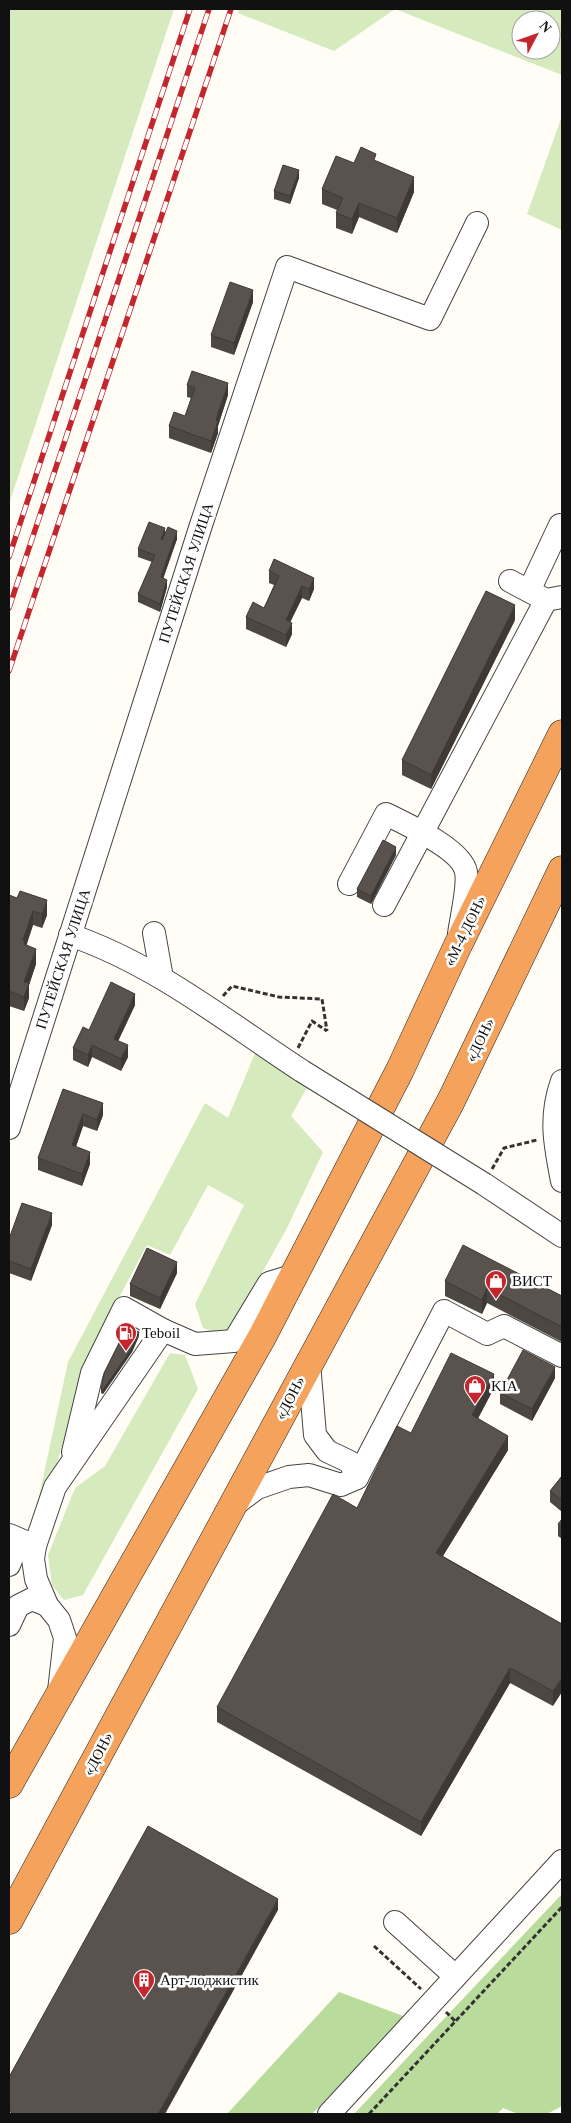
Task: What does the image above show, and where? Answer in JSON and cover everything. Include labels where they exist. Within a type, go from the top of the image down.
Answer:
[{"type":"highway","name":"«М-4 ДОН»","points":[[294,1275],[400,1070],[458,944],[562,734]]},
{"type":"highway","name":"«ДОН»","points":[[9,1920],[451,1101],[562,870]]},
{"type":"highway","points":[[9,1784],[262,1337],[294,1275]]},
{"type":"street","name":"ПУТЕЙСКАЯ УЛИЦА","points":[[9,1128],[204,516],[287,267],[430,319],[477,222]]},
{"type":"street","points":[[384,905],[422,833],[537,592],[560,525]]},
{"type":"street","points":[[349,884],[386,814],[422,833],[454,854],[461,861],[466,872],[458,944]]},
{"type":"street","points":[[154,933],[162,978]]},
{"type":"street","points":[[70,935],[94,943],[162,978],[209,1010],[298,1062],[487,1178],[562,1236]]},
{"type":"street","points":[[562,1081],[556,1099],[554,1136],[562,1181]]},
{"type":"street","points":[[70,1465],[92,1374],[124,1308],[164,1330],[195,1344],[234,1340],[270,1283],[294,1275]]},
{"type":"street","points":[[231,1507],[257,1488],[289,1477],[309,1475],[341,1485],[357,1478],[444,1311],[487,1334],[504,1326],[562,1356]]},
{"type":"street","points":[[9,1565],[21,1540],[55,1486],[164,1330]]},
{"type":"street","points":[[309,1363],[315,1434],[327,1451],[350,1462],[357,1478]]},
{"type":"street","points":[[21,1540],[33,1559],[36,1579],[47,1605],[59,1620],[65,1638],[59,1696]]},
{"type":"street","points":[[9,1625],[18,1606],[32,1599],[47,1605]]},
{"type":"street","points":[[329,2114],[562,1861]]},
{"type":"street","points":[[395,1922],[455,1976]]},
{"type":"path","points":[[209,1010],[232,986],[279,997],[322,999],[327,1031],[312,1021],[298,1062]]},
{"type":"path","points":[[487,1178],[504,1148],[554,1136]]},
{"type":"path","points":[[369,2114],[562,1907]]},
{"type":"path","points":[[374,1946],[433,2000]]},
{"type":"green space","points":[[9,9],[174,9],[9,504]]},
{"type":"green space","points":[[239,9],[395,9],[334,51],[238,13]]},
{"type":"green space","points":[[395,9],[562,9],[562,75],[524,60],[561,60],[561,10],[511,10],[511,55]]},
{"type":"green space","points":[[562,116],[562,230],[527,214]]},
{"type":"green space","points":[[256,1051],[308,1086],[291,1116],[323,1152],[287,1228],[232,1327],[218,1334],[203,1328],[195,1304],[244,1205],[208,1185],[170,1255],[147,1245],[89,1354],[41,1517],[35,1515],[68,1362],[205,1103],[228,1118]]},
{"type":"green space","points":[[170,1353],[185,1355],[198,1389],[83,1595],[64,1600],[52,1585],[48,1555],[75,1488],[105,1466]]},
{"type":"green space","points":[[562,1894],[562,2106],[547,2114],[518,2114],[503,2108],[497,2114],[354,2114]]},
{"type":"green space","points":[[339,1992],[406,2017],[312,2114],[227,2114]]},
{"type":"building","points":[[361,147],[376,154],[374,160],[414,177],[397,218],[359,203],[352,219],[336,213],[343,198],[322,189],[336,156],[354,163]]},
{"type":"building","points":[[283,165],[299,170],[290,196],[274,191]]},
{"type":"building","points":[[230,282],[253,290],[234,343],[211,335]]},
{"type":"building","points":[[192,371],[228,383],[211,441],[169,426],[174,412],[185,416],[195,388],[187,385]]},
{"type":"building","points":[[149,522],[165,528],[162,540],[168,527],[177,531],[161,577],[167,580],[160,604],[138,594],[155,555],[138,549]]},
{"type":"building","points":[[274,559],[314,578],[309,589],[302,586],[286,620],[292,623],[286,635],[246,617],[253,602],[264,608],[279,576],[269,571]]},
{"type":"building","points":[[486,591],[515,605],[431,775],[402,760]]},
{"type":"building","points":[[383,840],[396,847],[371,896],[357,889]]},
{"type":"building","points":[[20,891],[47,900],[42,914],[33,911],[23,940],[25,941],[24,944],[36,949],[24,982],[29,983],[24,997],[9,991],[9,895],[17,898]]},
{"type":"building","points":[[111,982],[135,994],[114,1039],[128,1045],[121,1059],[92,1045],[88,1055],[73,1048],[83,1027],[89,1030]]},
{"type":"building","points":[[63,1089],[103,1103],[97,1120],[83,1114],[72,1145],[90,1152],[82,1174],[38,1158]]},
{"type":"building","points":[[22,1203],[52,1213],[31,1269],[9,1261],[9,1239]]},
{"type":"building","points":[[463,1245],[562,1296],[562,1327],[487,1288],[482,1300],[445,1281]]},
{"type":"building","points":[[147,1248],[177,1262],[160,1298],[130,1284]]},
{"type":"building","points":[[127,1327],[139,1332],[132,1348],[103,1390],[101,1389],[104,1373]]},
{"type":"building","points":[[523,1350],[555,1367],[532,1409],[500,1393]]},
{"type":"building","points":[[451,1353],[494,1374],[472,1415],[508,1436],[436,1553],[562,1624],[562,1678],[553,1691],[510,1668],[421,1822],[217,1707],[333,1494],[357,1508],[397,1426],[411,1433]]},
{"type":"building","points":[[562,1476],[562,1500],[550,1491]]},
{"type":"building","points":[[562,1519],[562,1527],[558,1524]]},
{"type":"building","name":"Арт-лоджистик","points":[[148,1826],[278,1899],[158,2114],[14,2114],[9,2111],[9,2077]]},
{"type":"railway","points":[[9,557],[190,9]]},
{"type":"railway","points":[[9,608],[209,9]]},
{"type":"railway","points":[[9,671],[231,9]]},
{"type":"place","name":"ВИСТ","points":[[496,1300]]},
{"type":"place","name":"Teboil","points":[[126,1352]]},
{"type":"place","name":"KIA","points":[[475,1405]]},
{"type":"place","name":"Арт-лоджистик","points":[[144,1999]]}]
